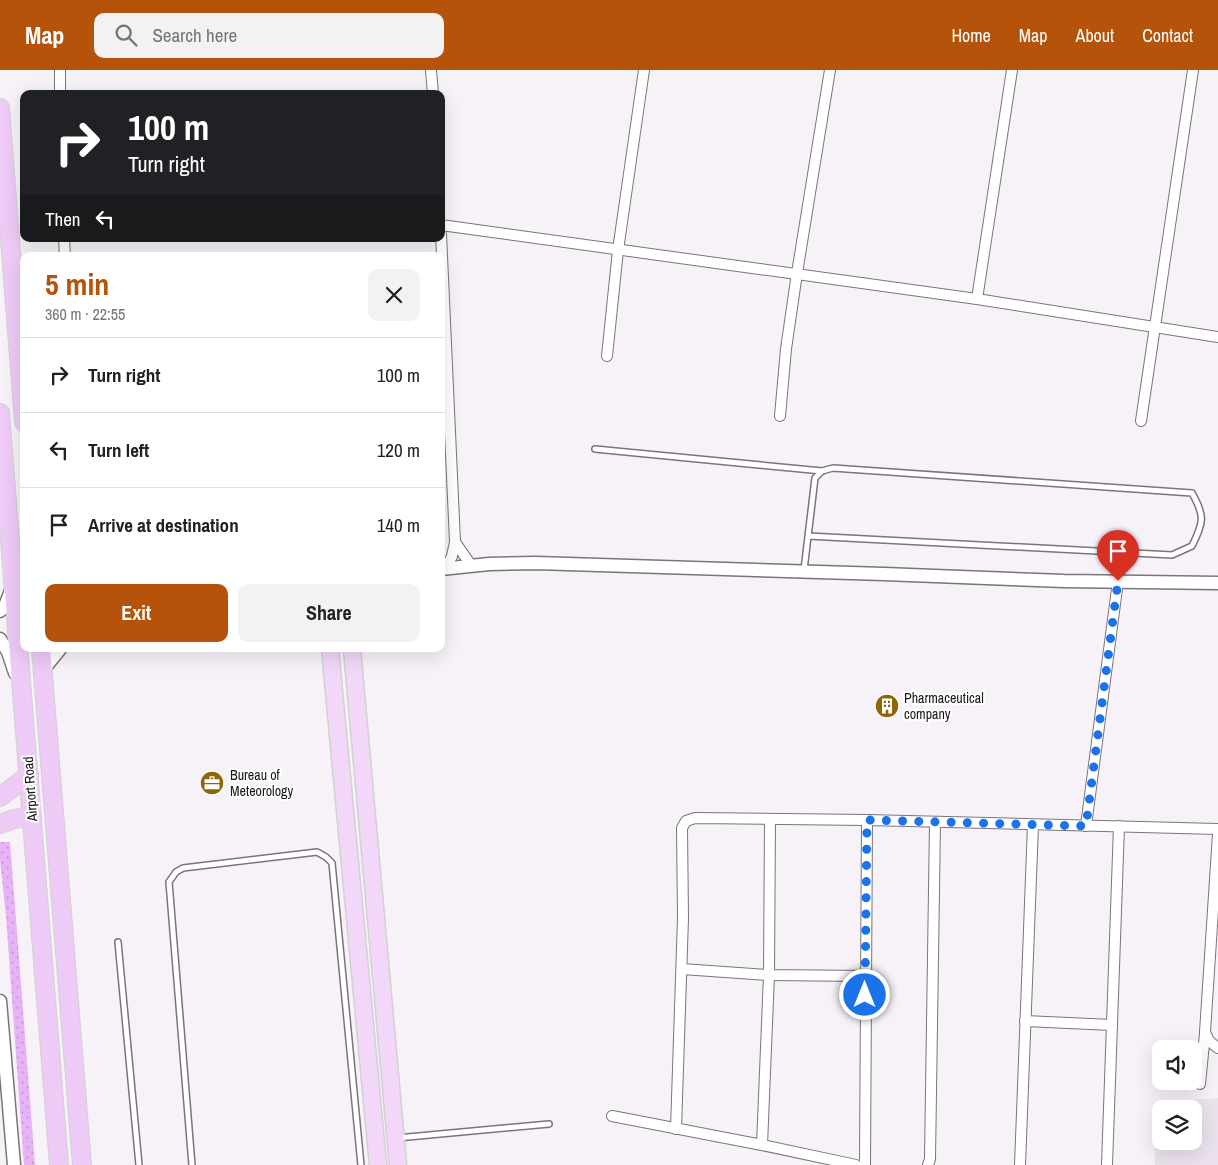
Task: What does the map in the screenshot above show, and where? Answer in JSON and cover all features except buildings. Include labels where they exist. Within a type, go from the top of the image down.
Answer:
[{"type":"highway","points":[[0,108],[20,345]]},
{"type":"highway","name":"Airport Road","points":[[0,412],[60,1165]]},
{"type":"highway","name":"Airport Road","points":[[41,652],[82,1165]]},
{"type":"highway","points":[[0,797],[29,775]]},
{"type":"highway","points":[[0,824],[32,816]]},
{"type":"main road","points":[[330,652],[378,1159],[397,1152],[352,652]]},
{"type":"street","points":[[60,70],[60,90]]},
{"type":"street","points":[[431,70],[432,90]]},
{"type":"street","points":[[608,356],[618,250],[644,70]]},
{"type":"street","points":[[780,416],[786,349],[830,70]]},
{"type":"street","points":[[977,298],[1012,70]]},
{"type":"street","points":[[1141,421],[1194,70]]},
{"type":"street","points":[[445,226],[977,298],[1218,337]]},
{"type":"street","points":[[445,322],[455,542],[452,556],[445,565]]},
{"type":"street","points":[[455,542],[471,565]]},
{"type":"street","points":[[445,568],[471,565],[536,564],[1064,581],[1218,583]]},
{"type":"street","points":[[1086,826],[1118,581]]},
{"type":"street","points":[[0,612],[5,606],[13,584]]},
{"type":"street","points":[[0,639],[8,652],[23,704]]},
{"type":"street","points":[[43,670],[58,652]]},
{"type":"street","points":[[676,1129],[682,969],[682,828],[686,822],[695,818],[867,820],[1218,829]]},
{"type":"street","points":[[762,1145],[769,975],[770,819]]},
{"type":"street","points":[[865,1165],[867,820]]},
{"type":"street","points":[[928,1165],[930,1159],[934,822]]},
{"type":"street","points":[[1020,1165],[1033,825]]},
{"type":"street","points":[[1107,1165],[1119,826]]},
{"type":"street","points":[[1202,1063],[1214,939],[1218,834]]},
{"type":"street","points":[[682,969],[769,975],[866,976]]},
{"type":"street","points":[[0,1001],[4,1101],[14,1165]]},
{"type":"street","points":[[1025,1021],[1112,1024]]},
{"type":"street","points":[[1205,1032],[1209,1041],[1218,1048]]},
{"type":"street","points":[[612,1116],[856,1165]]},
{"type":"lane","points":[[595,449],[822,470],[833,468],[1192,493],[1201,509],[1201,528],[1192,546],[1172,555],[808,536]]},
{"type":"lane","points":[[803,572],[814,478],[822,470]]},
{"type":"lane","points":[[192,1165],[169,882],[176,872],[183,868],[316,852],[326,857],[332,863],[361,1165]]},
{"type":"lane","points":[[118,942],[139,1165]]},
{"type":"lane","points":[[397,1152],[549,1124]]},
{"type":"shaded area","points":[[0,842],[10,842],[35,1165],[24,1165]]},
{"type":"shaded area","points":[[1218,1098],[1218,1165],[1155,1165],[1155,1150],[1202,1150],[1202,1100],[1193,1100]]},
{"type":"place","name":"Pharmaceutical company","points":[[887,706]]},
{"type":"place","name":"Bureau of Meteorology","points":[[212,783]]},
{"type":"route","points":[[865,995],[867,820],[1086,826],[1118,581]]}]
